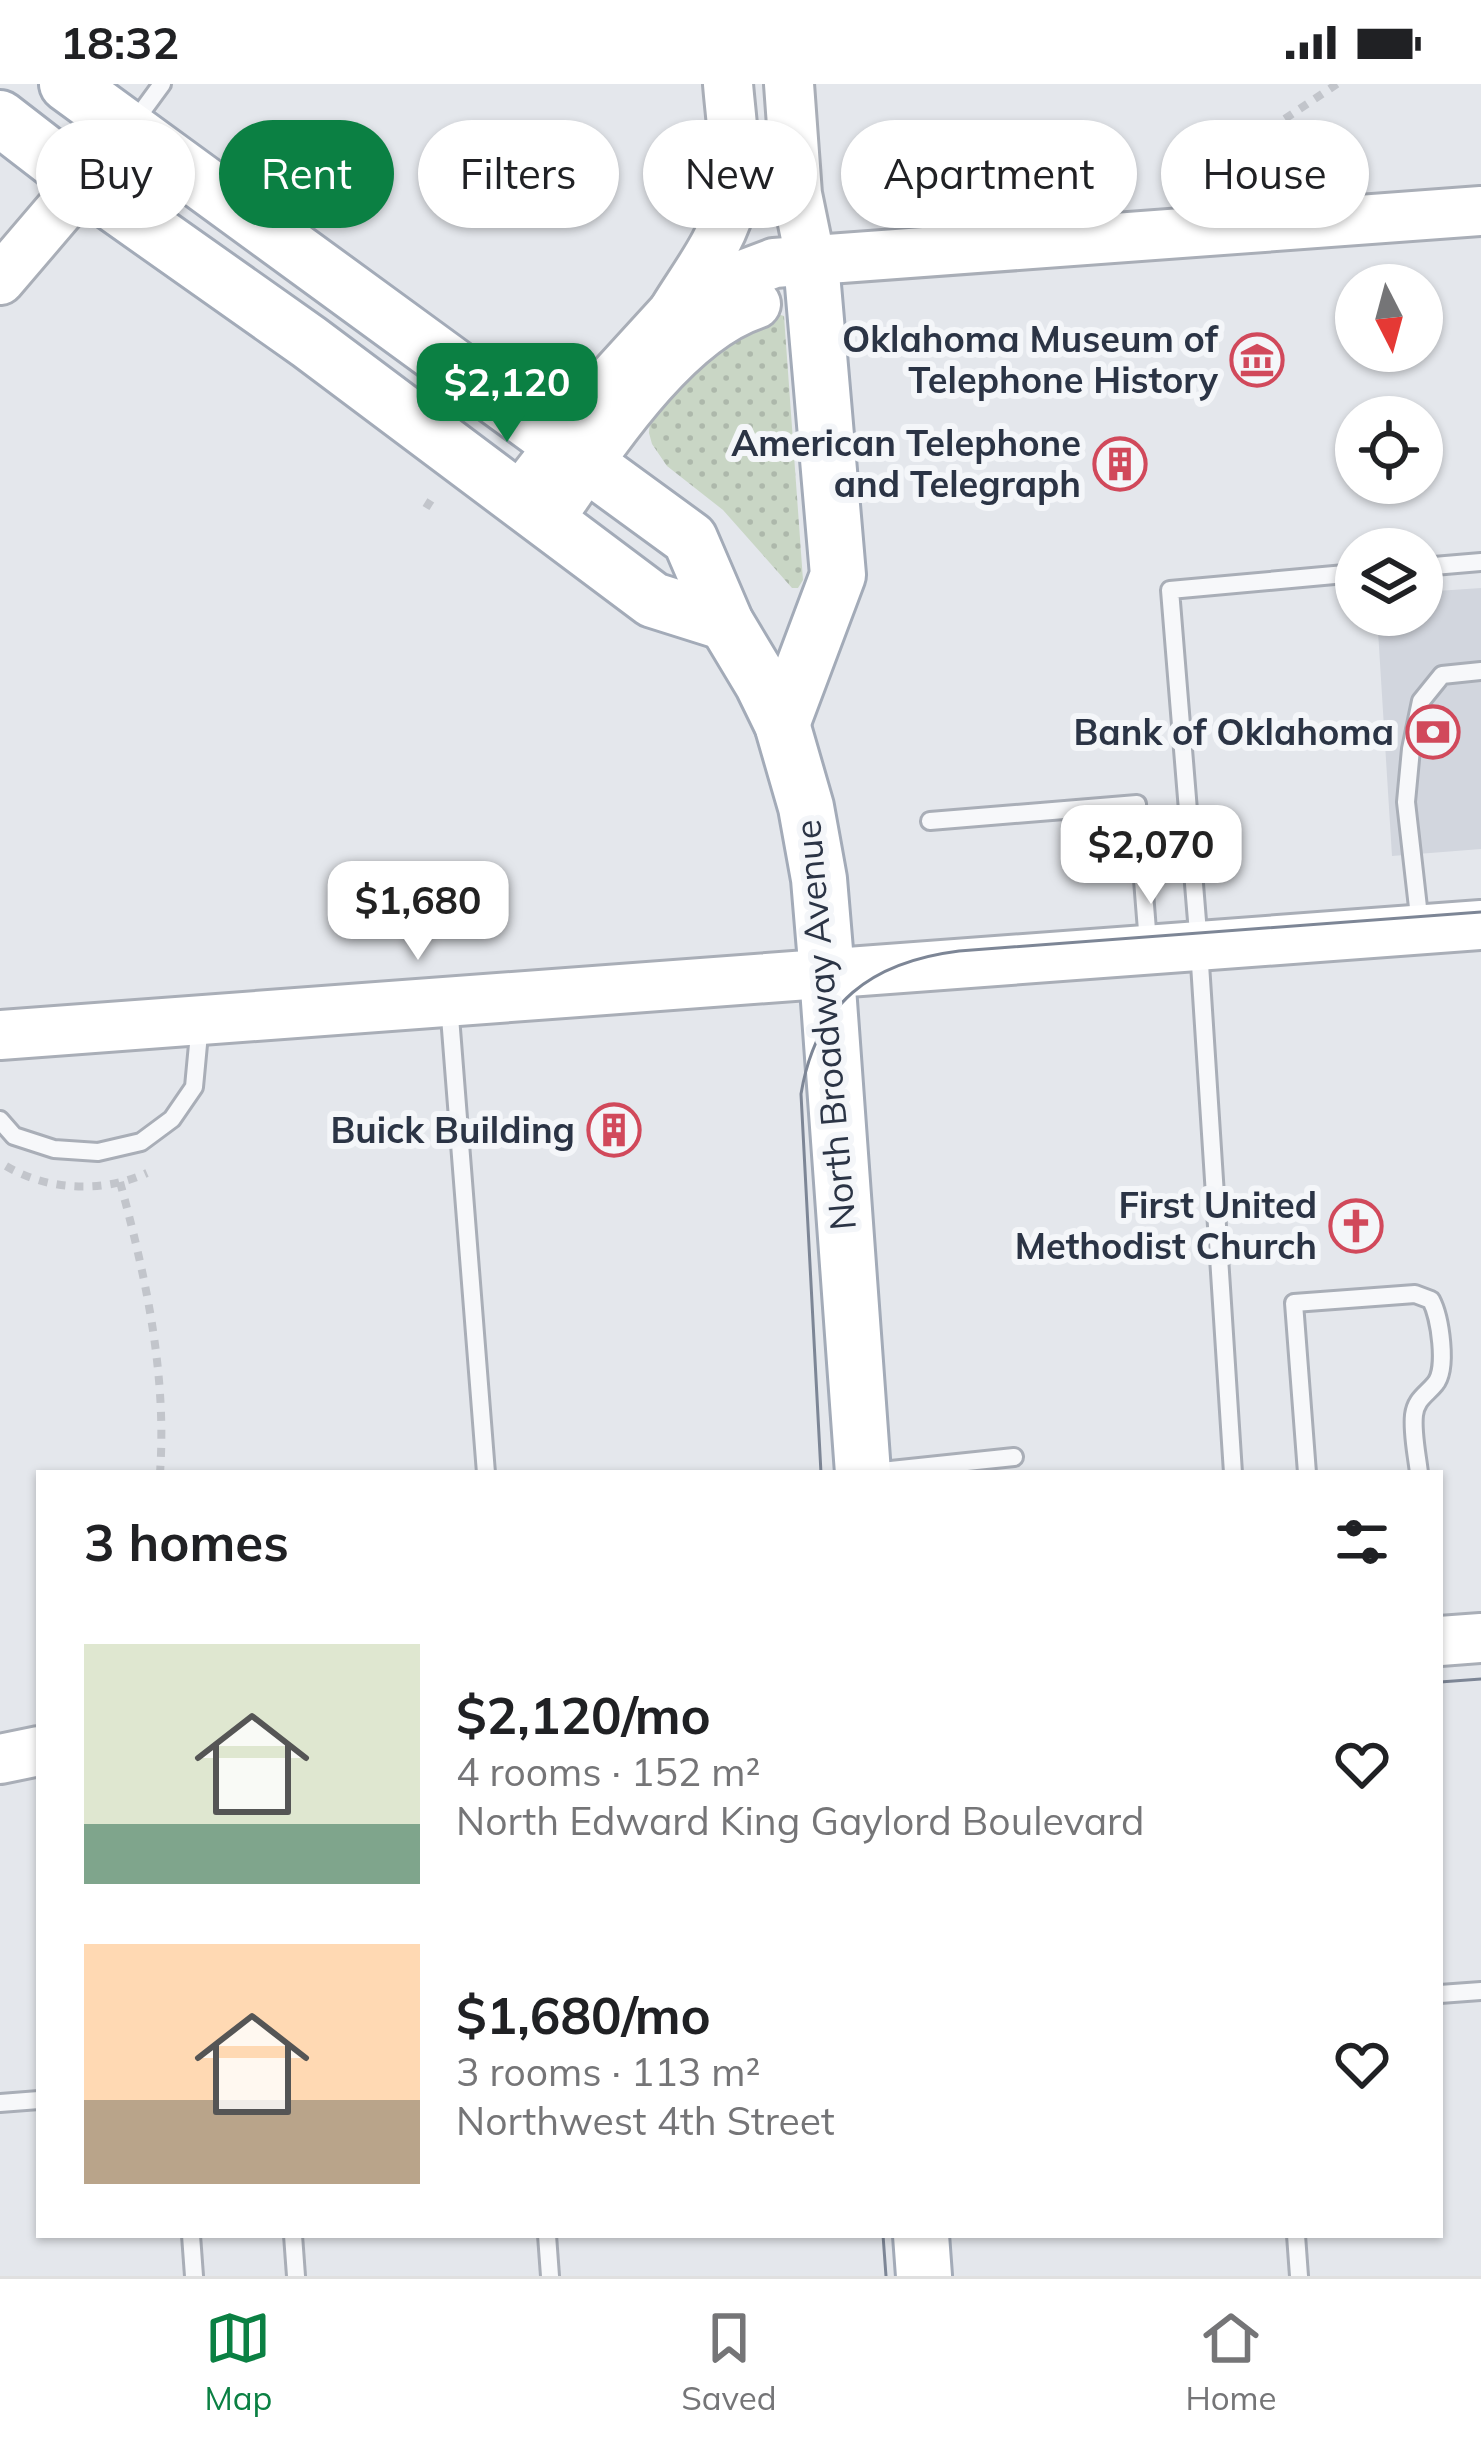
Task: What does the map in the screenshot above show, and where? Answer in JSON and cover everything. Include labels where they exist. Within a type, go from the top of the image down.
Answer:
[{"type":"main road","name":"North Broadway Avenue","points":[[67,84],[115,120]]},
{"type":"main road","points":[[0,118],[36,146]]},
{"type":"main road","name":"North Broadway Avenue","points":[[195,179],[690,539],[726,623],[782,724],[812,841],[827,974],[863,1470]]},
{"type":"main road","points":[[147,228],[653,600],[726,623]]},
{"type":"main road","points":[[782,724],[838,575],[811,262]]},
{"type":"main road","points":[[921,2238],[924,2276]]},
{"type":"street","points":[[533,510],[575,454],[630,358],[673,313],[718,236],[731,204],[734,174],[728,84]]},
{"type":"street","points":[[789,84],[797,194],[811,262]]},
{"type":"street","points":[[0,229],[36,209]]},
{"type":"street","points":[[673,313],[724,282],[773,263],[1481,211]]},
{"type":"street","points":[[0,280],[45,228]]},
{"type":"street","points":[[575,454],[715,323],[780,296],[811,262]]},
{"type":"street","points":[[5,1036],[1481,925]]},
{"type":"street","points":[[1443,1642],[1481,1638]]},
{"type":"street","points":[[0,1737],[36,1739]]},
{"type":"street","points":[[0,1759],[36,1752]]},
{"type":"lane","points":[[135,120],[162,84]]},
{"type":"lane","points":[[1443,565],[1481,562]]},
{"type":"lane","points":[[1233,1470],[1171,590],[1335,575]]},
{"type":"lane","points":[[1420,929],[1406,802],[1421,701],[1442,675],[1481,671]]},
{"type":"lane","points":[[930,821],[1137,804],[1149,950]]},
{"type":"lane","points":[[449,1003],[486,1470]]},
{"type":"lane","points":[[0,1120],[14,1136],[54,1149],[98,1152],[141,1142],[172,1119],[194,1087],[201,1021]]},
{"type":"lane","points":[[1307,1470],[1294,1303],[1415,1294],[1431,1300],[1438,1312],[1442,1369],[1414,1414],[1419,1470]]},
{"type":"lane","points":[[891,1470],[1014,1457]]},
{"type":"lane","points":[[1443,1994],[1481,1991]]},
{"type":"lane","points":[[0,2103],[36,2100]]},
{"type":"lane","points":[[191,2238],[194,2276]]},
{"type":"lane","points":[[292,2238],[296,2276]]},
{"type":"lane","points":[[547,2238],[550,2276]]},
{"type":"lane","points":[[1296,2238],[1299,2276]]},
{"type":"path","points":[[1283,120],[1337,84]]},
{"type":"path","points":[[120,1182],[152,1322],[160,1384],[160,1470]]},
{"type":"shaded area","name":"Bank of Oklahoma","points":[[1481,588],[1481,849],[1392,856],[1378,636],[1443,636],[1443,591]]},
{"type":"green space","points":[[774,313],[784,316],[803,580],[798,588],[792,588],[723,510],[667,466],[649,433],[650,419],[686,369]]},
{"type":"tram line","points":[[821,1470],[801,1094],[820,1035],[853,993],[899,965],[959,951],[1481,912]]},
{"type":"tram line","points":[[1443,1682],[1481,1679]]},
{"type":"tram line","points":[[883,2238],[886,2276]]},
{"type":"place","name":"Oklahoma Museum of Telephone History","points":[[1257,360]]},
{"type":"place","name":"American Telephone and Telegraph","points":[[1120,464]]},
{"type":"place","name":"Bank of Oklahoma","points":[[1433,732]]},
{"type":"place","name":"Buick Building","points":[[614,1130]]},
{"type":"place","name":"First United Methodist Church","points":[[1356,1226]]}]
